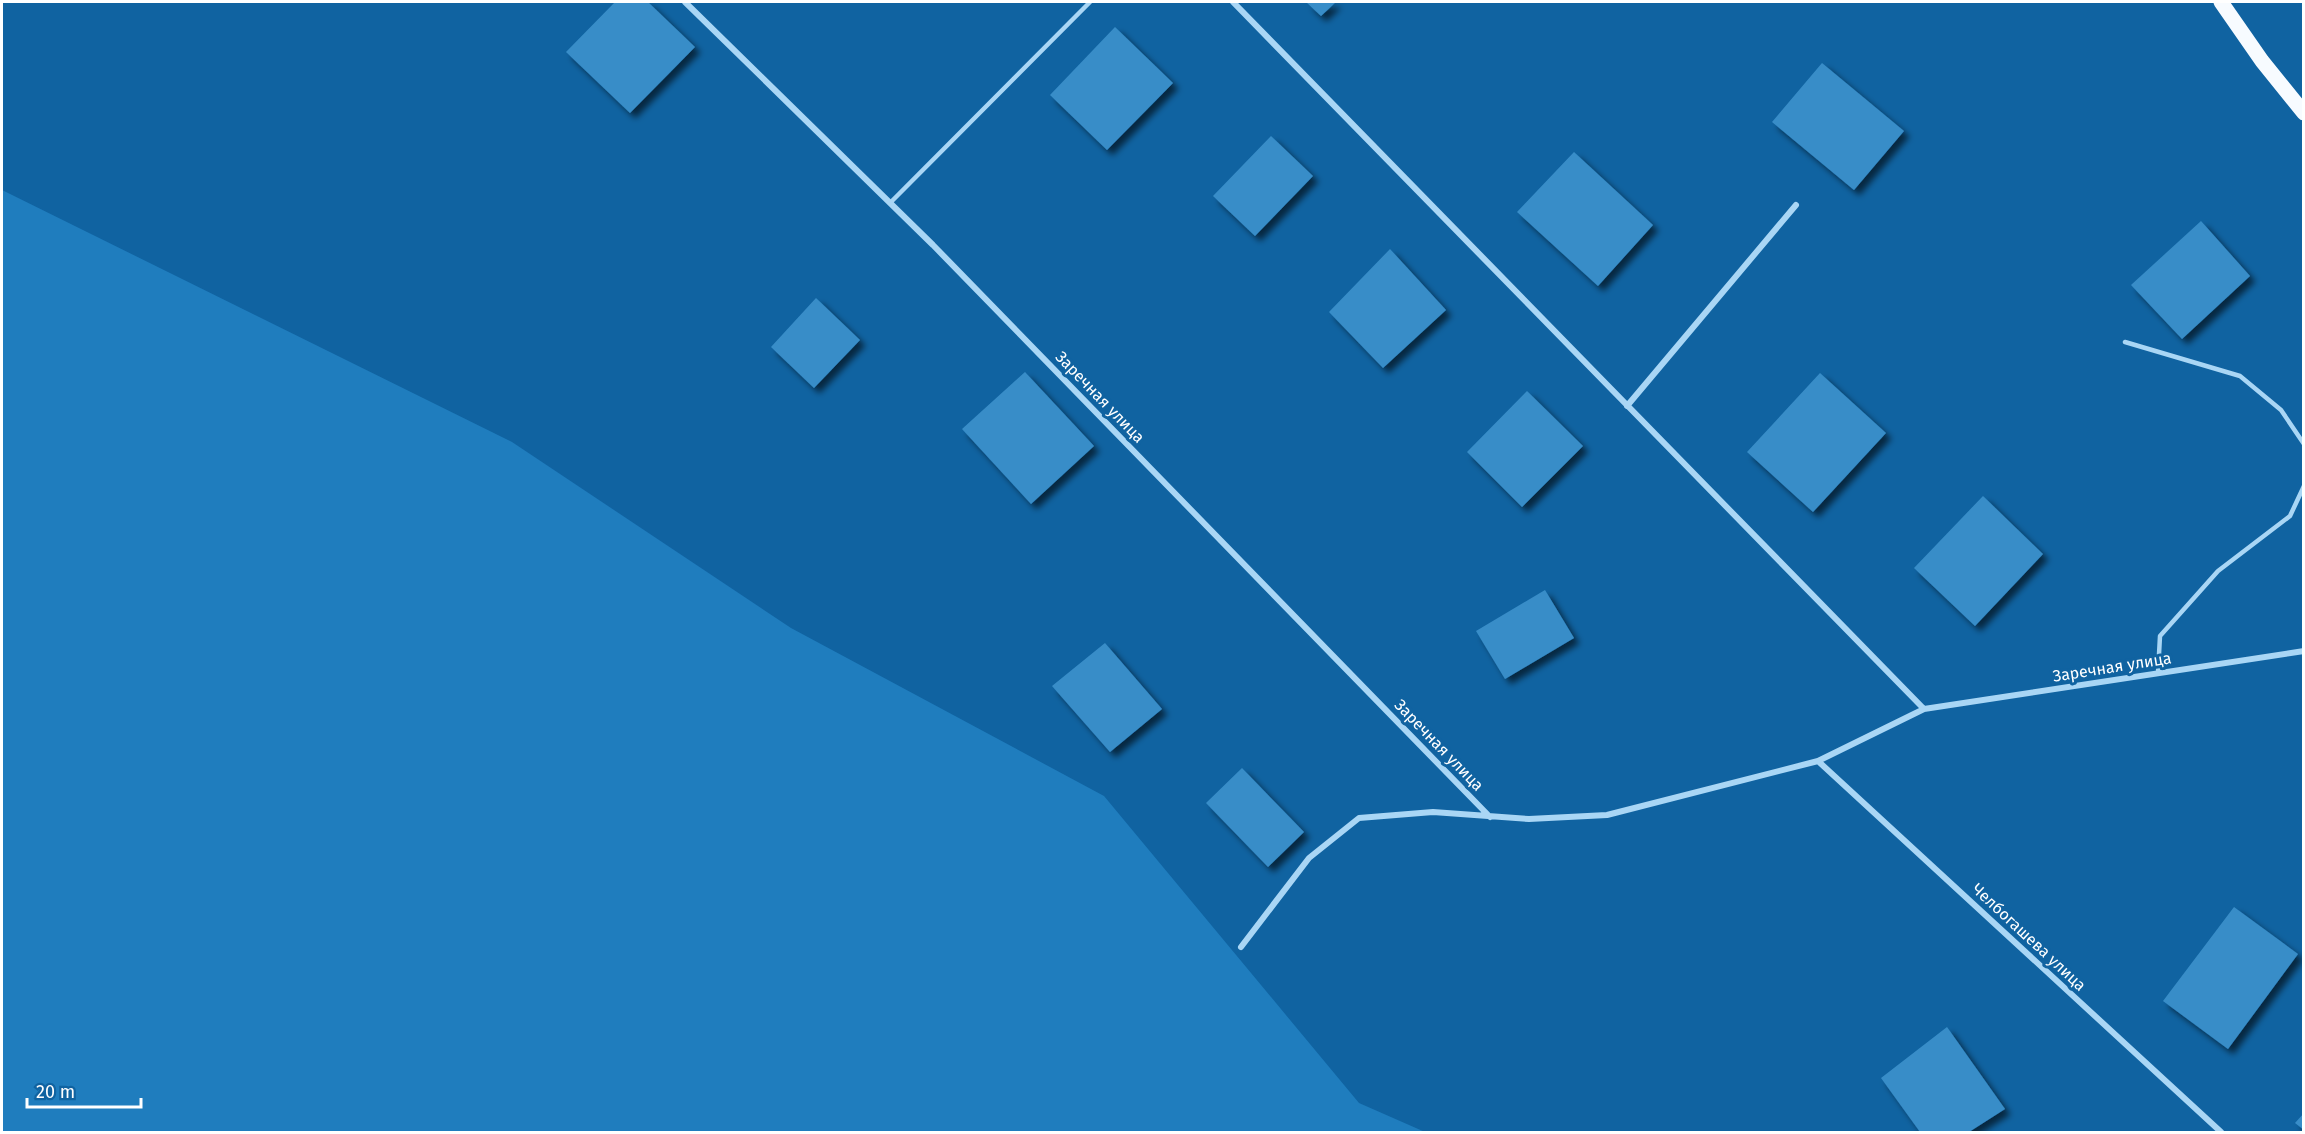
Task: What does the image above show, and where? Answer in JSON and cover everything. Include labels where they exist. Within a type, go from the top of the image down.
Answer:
[{"type":"main road","points":[[2221,2],[2262,61],[2304,113]]},
{"type":"street","name":"Заречная улица","points":[[685,2],[890,202],[1490,817]]},
{"type":"street","points":[[1233,2],[1924,709]]},
{"type":"street","points":[[1627,406],[1796,205]]},
{"type":"street","name":"Заречная улица","points":[[1241,946],[1309,858],[1359,818],[1433,812],[1529,819],[1607,815],[1818,761],[1924,709],[2304,651]]},
{"type":"street","name":"Челбогашева улица","points":[[1818,761],[2221,1132]]},
{"type":"lane","points":[[890,202],[1090,2]]},
{"type":"lane","points":[[2125,342],[2240,376],[2281,410],[2304,444]]},
{"type":"lane","points":[[2158,673],[2160,636],[2218,571],[2290,516],[2304,486]]},
{"type":"shaded area","points":[[2,190],[512,442],[791,628],[1104,796],[1359,1103],[1425,1132],[2,1132]]},
{"type":"building","points":[[615,2],[648,2],[695,47],[630,113],[566,52]]},
{"type":"building","points":[[1306,2],[1336,2],[1321,16]]},
{"type":"building","points":[[1115,27],[1173,83],[1107,150],[1050,95]]},
{"type":"building","points":[[1822,63],[1904,131],[1854,190],[1772,122]]},
{"type":"building","points":[[1271,136],[1313,176],[1255,236],[1213,196]]},
{"type":"building","points":[[1574,152],[1653,225],[1598,286],[1517,212]]},
{"type":"building","points":[[2201,221],[2250,276],[2182,339],[2131,285]]},
{"type":"building","points":[[1390,249],[1446,310],[1383,368],[1329,312]]},
{"type":"building","points":[[816,298],[860,340],[814,388],[771,347]]},
{"type":"building","points":[[1025,372],[1094,446],[1031,504],[962,429]]},
{"type":"building","points":[[1820,373],[1886,433],[1813,512],[1747,452]]},
{"type":"building","points":[[1527,391],[1583,446],[1522,507],[1467,452]]},
{"type":"building","points":[[1983,496],[2043,554],[1975,626],[1914,568]]},
{"type":"building","points":[[1545,590],[1574,638],[1505,679],[1476,631]]},
{"type":"building","points":[[1105,643],[1162,709],[1110,752],[1052,686]]},
{"type":"building","points":[[1242,768],[1304,832],[1268,867],[1206,803]]},
{"type":"building","points":[[2234,907],[2298,954],[2228,1049],[2163,1001]]},
{"type":"building","points":[[1947,1027],[2005,1109],[1969,1132],[1920,1132],[1881,1078]]},
{"type":"building","points":[[2304,1113],[2304,1130],[2295,1123]]}]
